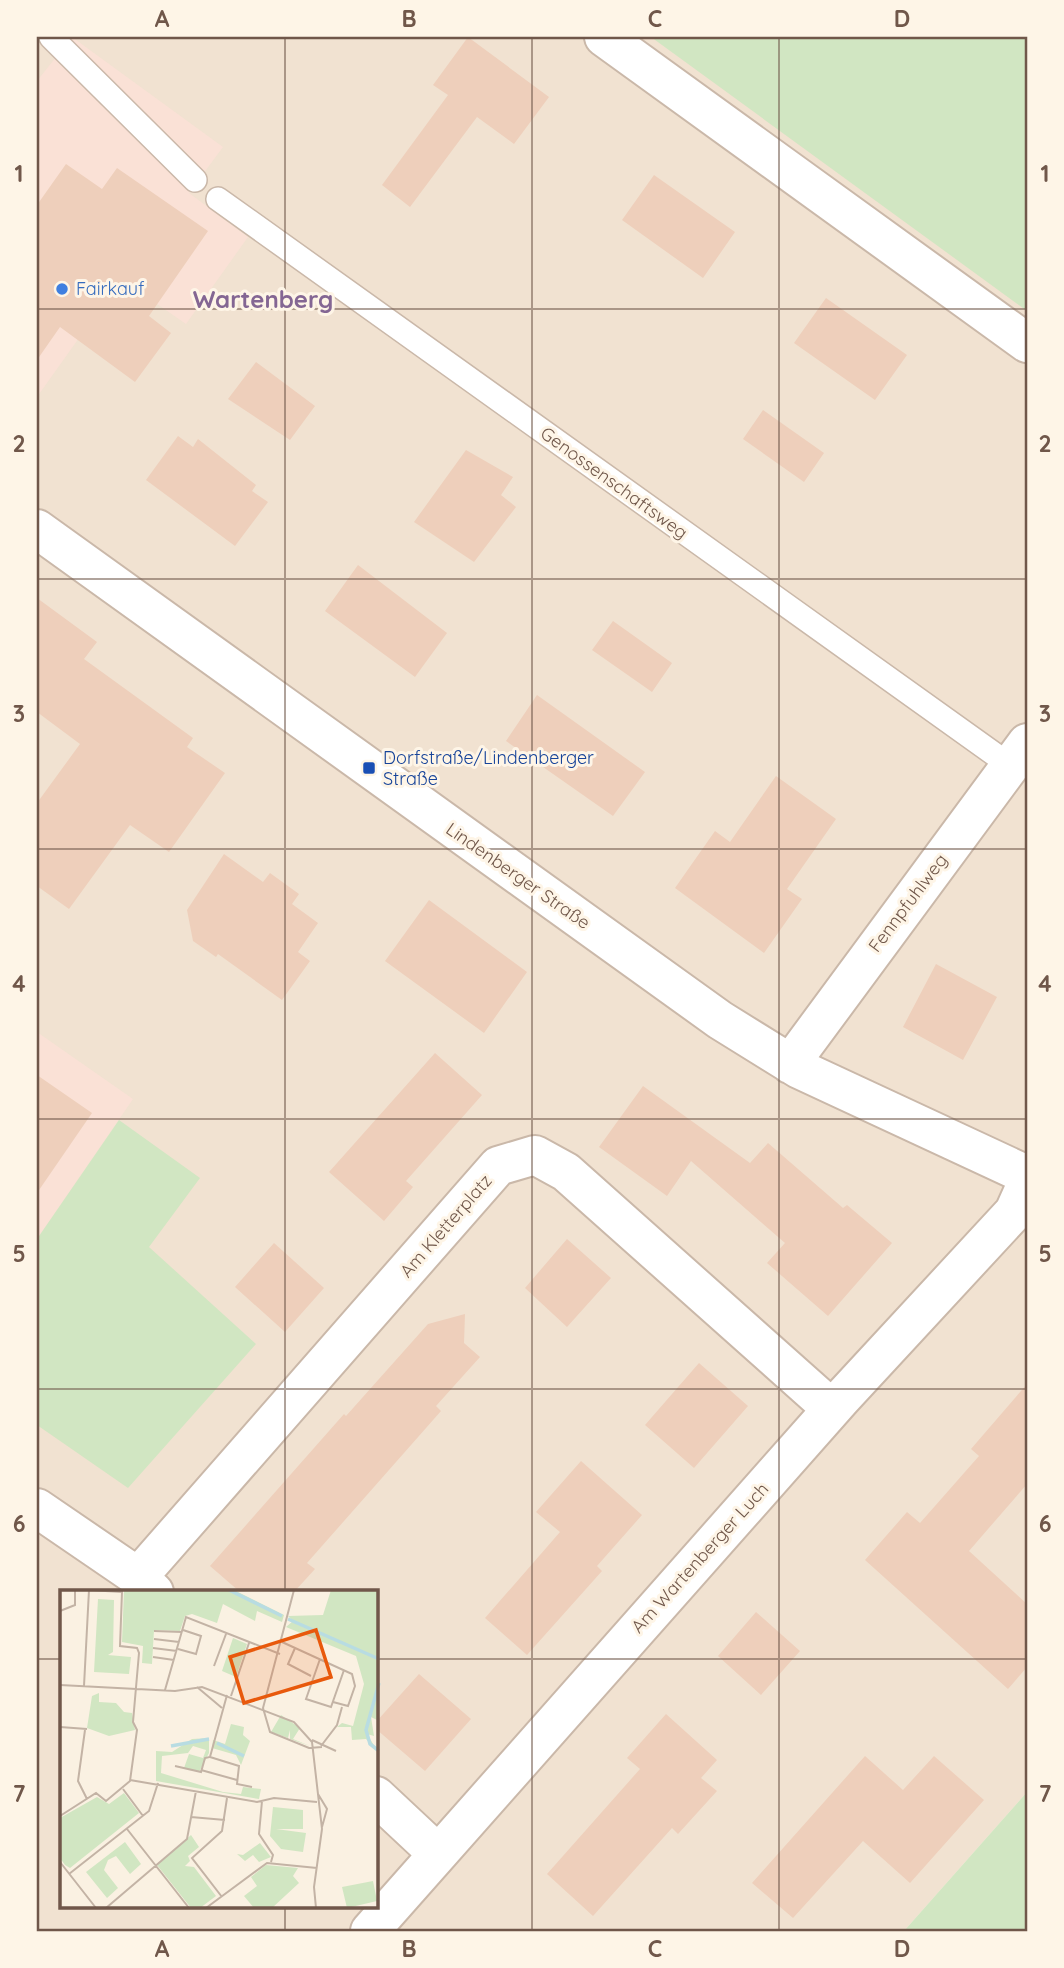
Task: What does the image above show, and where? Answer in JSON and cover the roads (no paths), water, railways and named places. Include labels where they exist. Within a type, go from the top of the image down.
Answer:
[{"type":"street","points":[[604,37],[1027,343]]},
{"type":"street","name":"Lindenberger Straße","points":[[37,529],[709,1012],[789,1064],[1027,1175]]},
{"type":"street","name":"Fennpfuhlweg","points":[[789,1064],[1019,755]]},
{"type":"street","name":"Am Kletterplatz","points":[[146,1584],[498,1166],[535,1155],[566,1172],[832,1409]]},
{"type":"street","name":"Am Wartenberger Luch","points":[[370,1931],[832,1409],[1014,1212],[1027,1183]]},
{"type":"street","points":[[37,1508],[146,1584]]},
{"type":"street","points":[[378,1798],[438,1854]]},
{"type":"lane","points":[[51,37],[195,180]]},
{"type":"lane","name":"Genossenschaftsweg","points":[[218,199],[1019,755]]},
{"type":"place","name":"Fairkauf","points":[[62,289]]},
{"type":"place","name":"Dorfstraße/Lindenberger Straße","points":[[369,768]]},
{"type":"district","name":"Wartenberg","points":[[263,300]]}]
